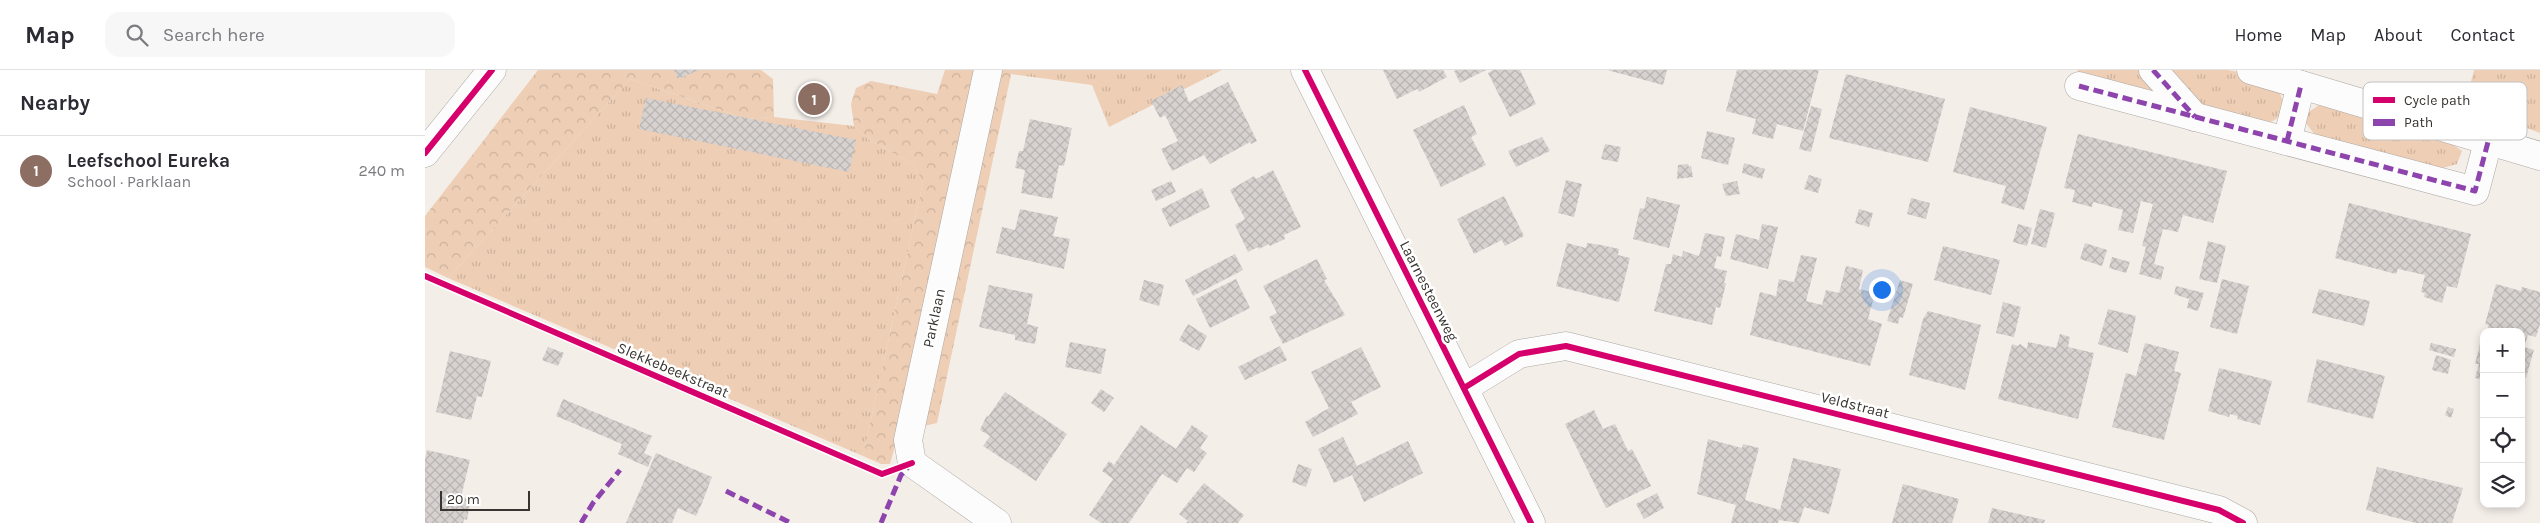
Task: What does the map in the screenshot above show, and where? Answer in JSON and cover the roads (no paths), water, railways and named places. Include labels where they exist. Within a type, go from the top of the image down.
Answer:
[{"type":"street","points":[[426,149],[492,70]]},
{"type":"street","name":"Parklaan","points":[[988,70],[908,440],[912,464],[997,523]]},
{"type":"street","name":"Laarnesteenweg","points":[[1305,70],[1531,523]]},
{"type":"street","points":[[2153,70],[2195,116]]},
{"type":"street","points":[[2251,70],[2363,104]]},
{"type":"street","points":[[2287,141],[2301,85]]},
{"type":"street","points":[[2079,86],[2475,191],[2488,142]]},
{"type":"street","points":[[2481,140],[2540,156]]},
{"type":"street","name":"Veldstraat","points":[[1464,388],[1519,354],[1567,346],[2219,510],[2243,523]]},
{"type":"place","name":"Leefschool Eureka","points":[[814,99]]}]
